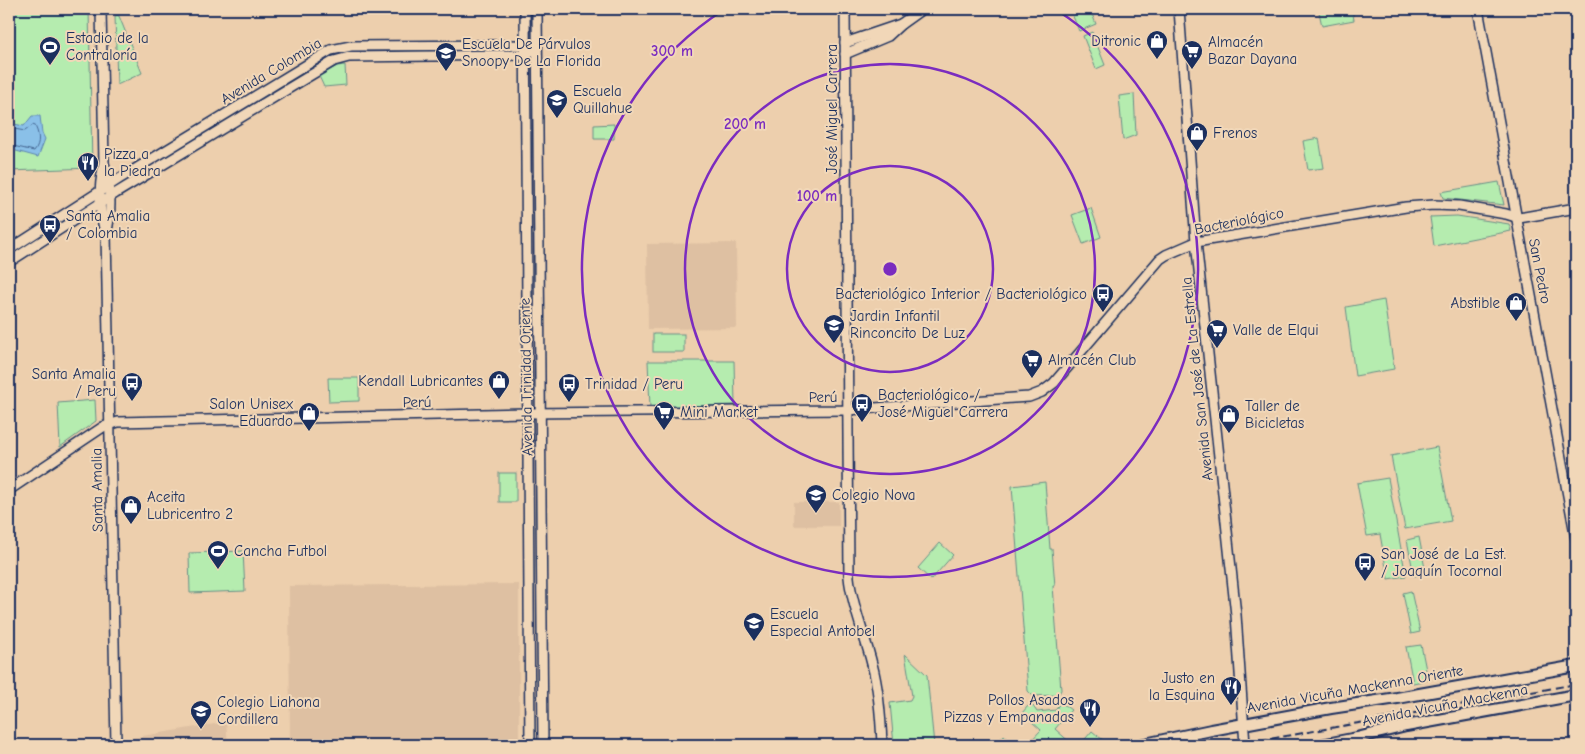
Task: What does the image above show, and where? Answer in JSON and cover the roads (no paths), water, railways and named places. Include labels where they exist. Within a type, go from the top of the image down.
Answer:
[{"type":"main road","name":"Avenida Vicuña Mackenna Oriente","points":[[1140,745],[1244,724],[1576,666]]},
{"type":"main road","name":"Avenida Vicuña Mackenna","points":[[1321,745],[1406,726],[1576,695]]},
{"type":"street","name":"Santa Amalia","points":[[101,9],[104,163],[108,176],[101,222],[106,234],[116,745]]},
{"type":"street","name":"Avenida Trinidad Oriente","points":[[525,9],[530,745]]},
{"type":"street","name":"Avenida Trinidad Oriente","points":[[537,9],[543,745]]},
{"type":"street","name":"José Miguel Carrera","points":[[845,9],[849,577],[853,603],[870,654],[876,680],[882,745]]},
{"type":"street","points":[[845,54],[883,39],[922,9]]},
{"type":"street","name":"Avenida San José de La Estrella","points":[[1180,9],[1196,242],[1236,615],[1245,745]]},
{"type":"street","name":"San Pedro","points":[[1478,9],[1576,539]]},
{"type":"street","points":[[845,43],[901,24]]},
{"type":"street","name":"Avenida Colombia","points":[[9,250],[105,188],[331,50],[351,46],[525,45],[537,48]]},
{"type":"street","name":"Avenida Colombia","points":[[9,262],[311,74],[340,59],[354,57],[525,55],[537,48]]},
{"type":"street","name":"Bacteriológico","points":[[847,410],[1023,398],[1042,392],[1054,383],[1160,259],[1196,242],[1420,205],[1460,206],[1506,214],[1516,218],[1576,208]]},
{"type":"street","name":"Perú","points":[[9,490],[110,424],[121,421],[541,413],[847,410]]},
{"type":"water","points":[[32,116],[40,116],[42,133],[45,139],[38,157],[9,149],[9,123],[24,126]]},
{"type":"railway","points":[[1236,745],[1576,684]]},
{"type":"place","name":"Ditronic","points":[[1157,60]]},
{"type":"place","name":"Estadio de la Contraloría","points":[[50,66]]},
{"type":"place","name":"Almacén Bazar Dayana","points":[[1192,70]]},
{"type":"place","name":"Escuela De Párvulos Snoopy De La Florida","points":[[446,72]]},
{"type":"place","name":"Escuela Quillahue","points":[[557,119]]},
{"type":"place","name":"Frenos","points":[[1197,152]]},
{"type":"place","name":"Pizza a la Piedra","points":[[88,182]]},
{"type":"place","name":"Santa Amalia / Colombia","points":[[50,244]]},
{"type":"place","name":"Bacteriológico Interior / Bacteriológico","points":[[1103,313]]},
{"type":"place","name":"Abstible","points":[[1516,322]]},
{"type":"place","name":"Jardin Infantil Rinconcito De Luz","points":[[834,344]]},
{"type":"place","name":"Valle de Elqui","points":[[1217,349]]},
{"type":"place","name":"Almacén Club","points":[[1032,379]]},
{"type":"place","name":"Kendall Lubricantes","points":[[499,400]]},
{"type":"place","name":"Santa Amalia / Peru","points":[[132,402]]},
{"type":"place","name":"Trinidad / Peru","points":[[569,403]]},
{"type":"place","name":"Bacteriológico / José Miguel Carrera","points":[[862,423]]},
{"type":"place","name":"Mini Market","points":[[664,431]]},
{"type":"place","name":"Salon Unisex Eduardo","points":[[309,432]]},
{"type":"place","name":"Taller de Bicicletas","points":[[1229,434]]},
{"type":"place","name":"Colegio Nova","points":[[816,514]]},
{"type":"place","name":"Aceita Lubricentro 2","points":[[131,525]]},
{"type":"place","name":"Cancha Futbol","points":[[218,570]]},
{"type":"place","name":"San José de La Est. / Joaquín Tocornal","points":[[1365,582]]},
{"type":"place","name":"Escuela Especial Antobel","points":[[754,642]]},
{"type":"place","name":"Justo en la Esquina","points":[[1231,706]]},
{"type":"place","name":"Pollos Asados Pizzas y Empanadas","points":[[1090,728]]},
{"type":"place","name":"Colegio Liahona Cordillera","points":[[201,730]]}]
